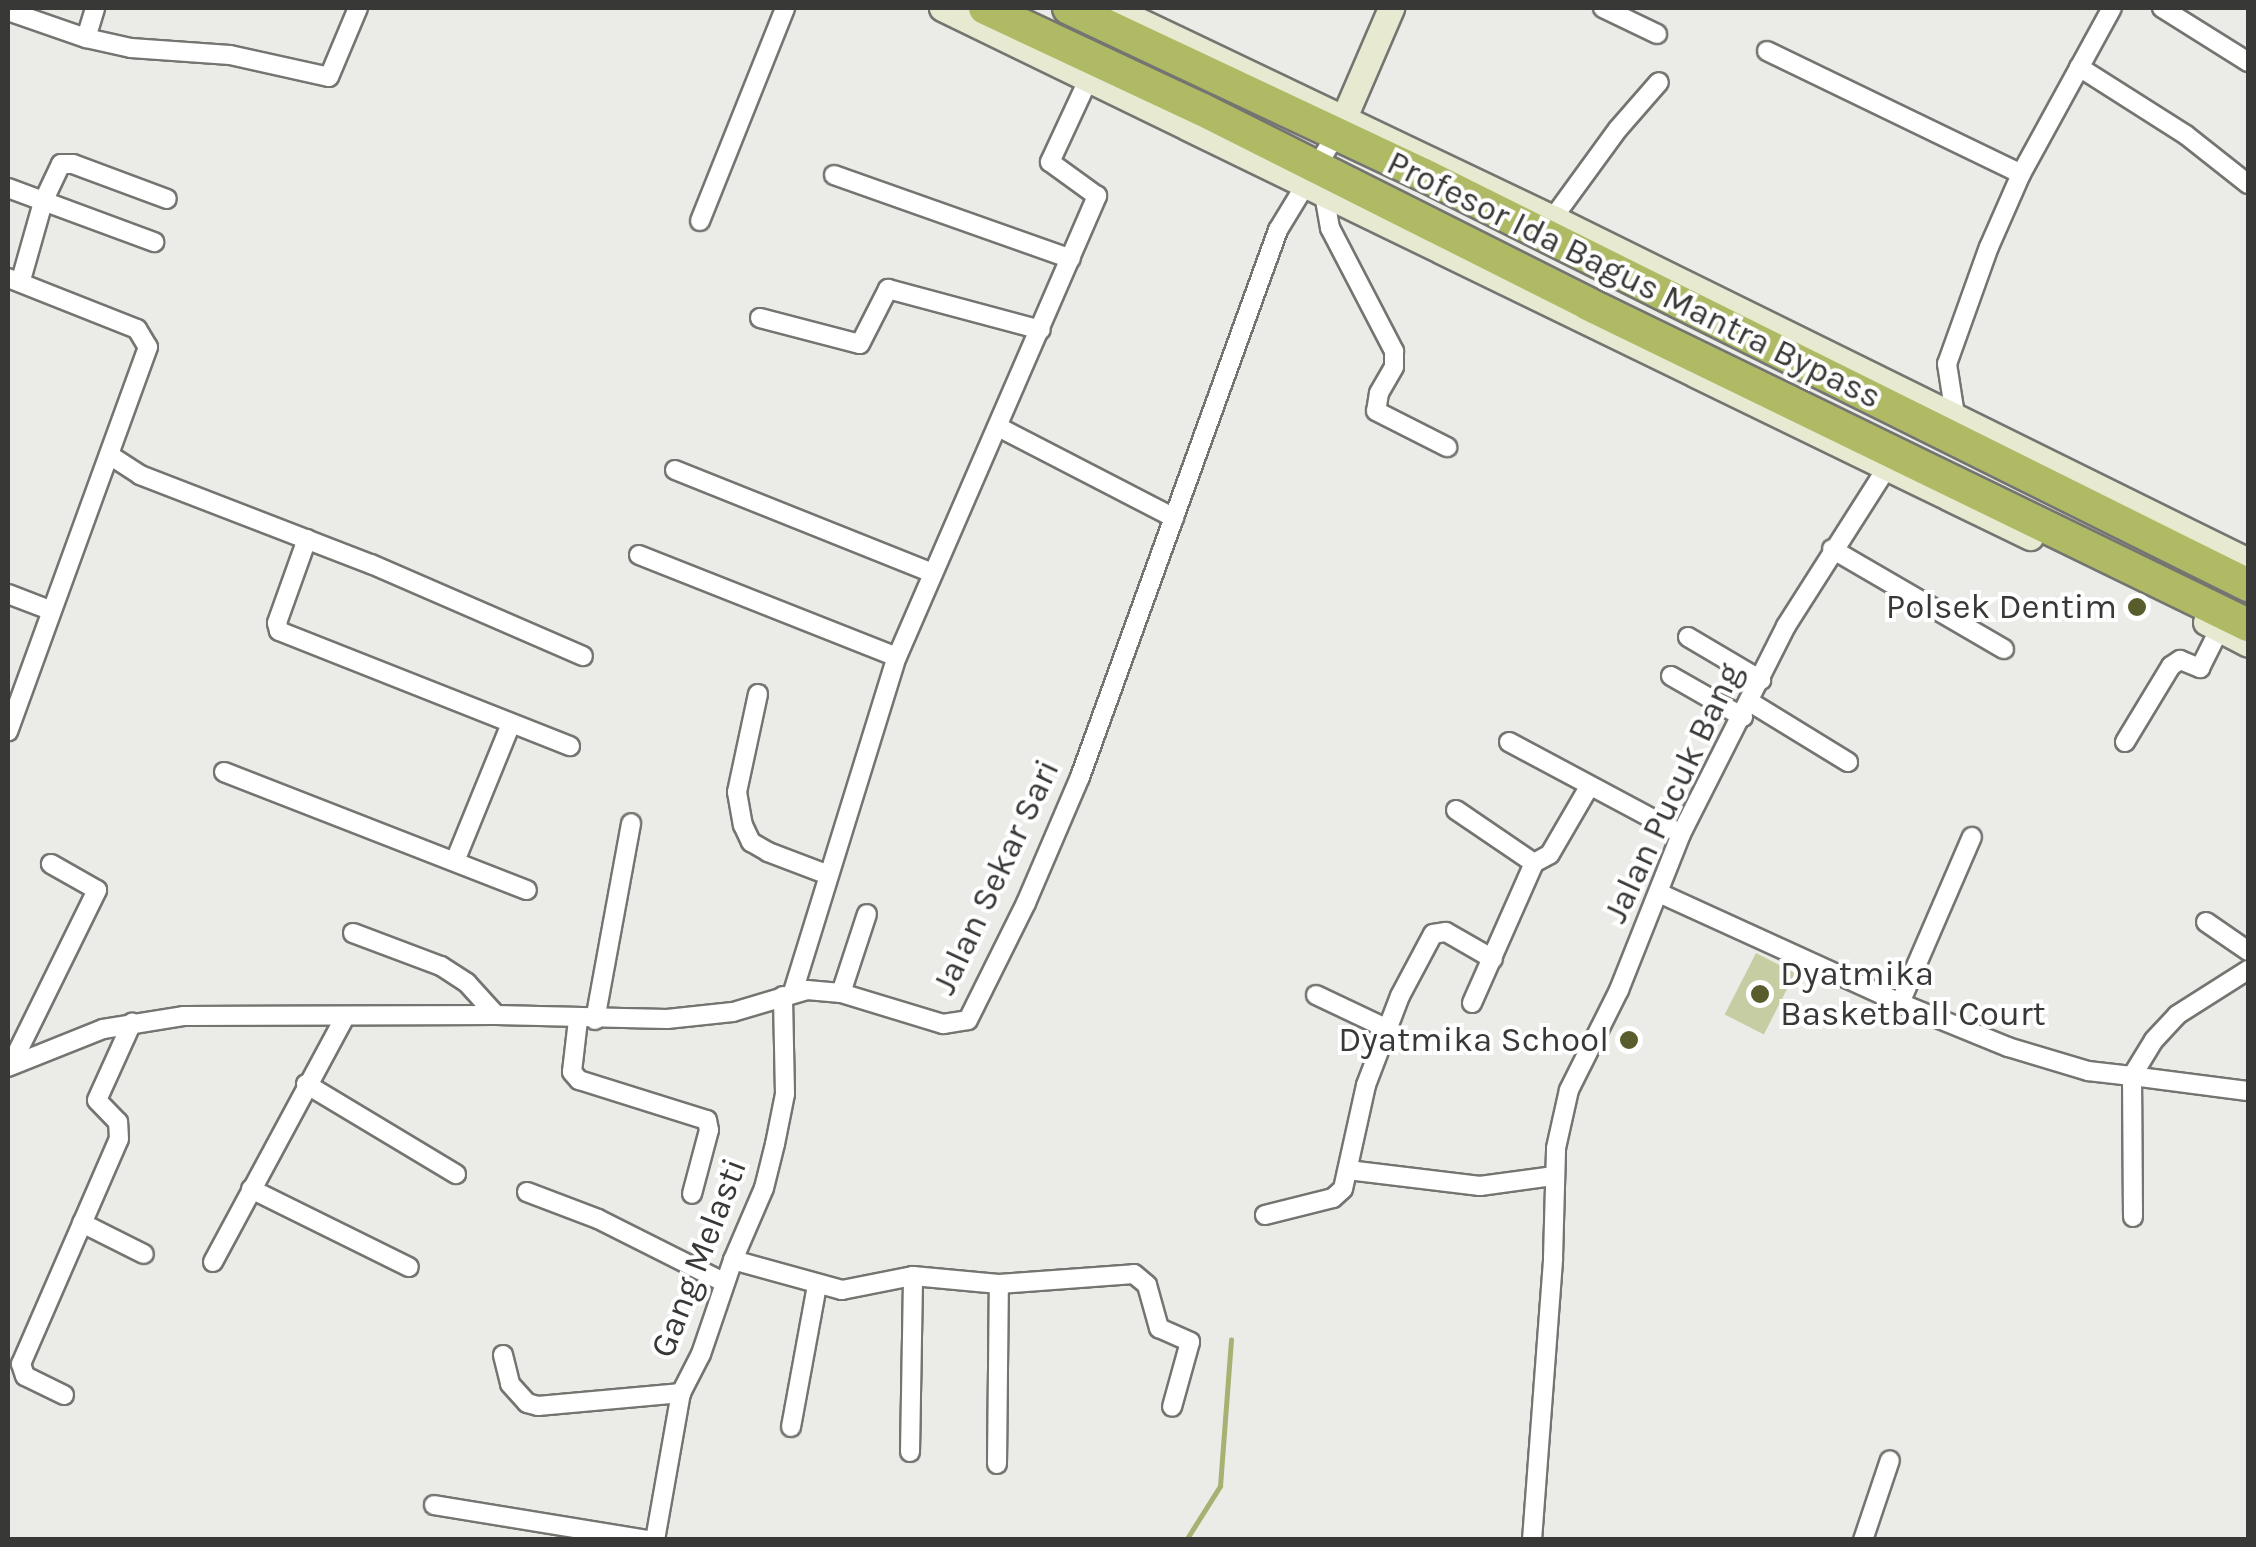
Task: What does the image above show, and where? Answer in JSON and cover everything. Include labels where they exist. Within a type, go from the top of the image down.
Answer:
[{"type":"highway","name":"Profesor Ida Bagus Mantra Bypass","points":[[984,8],[1316,183],[1891,461],[2082,543],[2234,627]]},
{"type":"highway","name":"Profesor Ida Bagus Mantra Bypass","points":[[1069,8],[1341,125],[1757,328],[2248,585]]},
{"type":"highway","points":[[2082,543],[2093,507]]},
{"type":"street","points":[[86,38],[95,8]]},
{"type":"street","points":[[8,11],[86,38],[131,48],[230,55],[329,77],[358,8]]},
{"type":"street","points":[[700,220],[785,8]]},
{"type":"street","points":[[942,8],[1316,183],[1330,228],[1394,351],[1394,367],[1379,393],[1376,411],[1448,446]]},
{"type":"street","points":[[1112,8],[1341,125],[1553,218],[1757,328],[1955,415],[2248,561]]},
{"type":"street","points":[[1341,125],[1392,8]]},
{"type":"street","points":[[1603,8],[1657,34]]},
{"type":"street","points":[[1955,415],[1947,364],[2022,174],[2112,8]]},
{"type":"street","points":[[2162,8],[2248,62]]},
{"type":"street","points":[[1766,51],[2022,174]]},
{"type":"street","points":[[2079,67],[2186,136],[2248,184]]},
{"type":"street","name":"Gang Melasti","points":[[655,1540],[680,1393],[701,1354],[733,1260],[764,1188],[785,1094],[788,994],[897,657],[1000,428],[1096,194],[1050,162],[1089,78]]},
{"type":"street","points":[[1553,218],[1618,128],[1659,82]]},
{"type":"street","name":"Jalan Sekar Sari","points":[[9,1066],[102,1029],[183,1016],[344,1019],[496,1015],[587,1020],[702,1017],[788,994],[842,993],[943,1024],[968,1020],[976,1010],[1080,777],[1278,230],[1316,183],[1341,125]]},
{"type":"street","points":[[111,456],[110,446],[146,356],[144,337],[137,329],[14,279],[56,169],[73,164],[167,199]]},
{"type":"street","points":[[834,175],[1072,259]]},
{"type":"street","points":[[8,188],[154,242]]},
{"type":"street","points":[[760,318],[860,344],[888,289],[1041,330]]},
{"type":"street","points":[[1000,428],[1174,518]]},
{"type":"street","points":[[111,456],[140,475],[307,539],[582,656]]},
{"type":"street","points":[[8,731],[101,466],[111,456]]},
{"type":"street","points":[[1891,461],[2234,627],[2248,644]]},
{"type":"street","name":"Jalan Pucuk Bang","points":[[1532,1540],[1553,1258],[1554,1176],[1569,1090],[1619,990],[1681,834],[1786,626],[1891,461]]},
{"type":"street","points":[[675,470],[932,573]]},
{"type":"street","points":[[307,539],[276,623],[279,631],[570,746]]},
{"type":"street","points":[[1832,549],[2004,649]]},
{"type":"street","points":[[639,556],[897,657]]},
{"type":"street","points":[[8,594],[50,610]]},
{"type":"street","points":[[2125,742],[2171,666],[2180,660],[2200,668],[2234,627]]},
{"type":"street","points":[[1688,637],[1761,680]]},
{"type":"street","points":[[1671,676],[1848,762]]},
{"type":"street","points":[[758,694],[737,792],[743,825],[751,842],[826,874]]},
{"type":"street","points":[[455,861],[511,724]]},
{"type":"street","points":[[1509,742],[1681,834]]},
{"type":"street","points":[[224,772],[527,890]]},
{"type":"street","points":[[1472,1003],[1534,863],[1550,854],[1590,787]]},
{"type":"street","points":[[1456,810],[1534,863]]},
{"type":"street","points":[[630,823],[572,1072],[579,1080],[707,1120],[692,1194]]},
{"type":"street","points":[[1900,1003],[1972,837]]},
{"type":"street","points":[[9,1066],[96,894],[92,884],[52,864]]},
{"type":"street","points":[[1659,893],[1900,1003],[2008,1047],[2088,1072],[2248,1091]]},
{"type":"street","points":[[842,993],[868,914]]},
{"type":"street","points":[[2206,922],[2248,951]]},
{"type":"street","points":[[1265,1215],[1332,1198],[1343,1189],[1366,1084],[1433,934],[1446,932],[1492,959]]},
{"type":"street","points":[[352,933],[441,966],[467,984],[496,1015]]},
{"type":"street","points":[[2133,1218],[2132,1076],[2154,1040],[2177,1015],[2248,970]]},
{"type":"street","points":[[1316,995],[1388,1028]]},
{"type":"street","points":[[213,1262],[344,1019]]},
{"type":"street","points":[[64,1395],[20,1371],[120,1139],[118,1122],[97,1100],[132,1023]]},
{"type":"street","points":[[306,1084],[456,1174]]},
{"type":"street","points":[[1348,1170],[1480,1186],[1554,1176]]},
{"type":"street","points":[[251,1189],[409,1267]]},
{"type":"street","points":[[526,1192],[598,1219],[726,1283]]},
{"type":"street","points":[[82,1223],[144,1254]]},
{"type":"street","points":[[733,1260],[842,1290],[912,1276],[999,1284],[1140,1277],[1159,1328],[1190,1342],[1172,1407]]},
{"type":"street","points":[[910,1452],[912,1276]]},
{"type":"street","points":[[998,1464],[999,1284]]},
{"type":"street","points":[[791,1426],[817,1285]]},
{"type":"street","points":[[503,1355],[510,1384],[526,1403],[538,1406],[680,1393]]},
{"type":"street","points":[[1863,1540],[1890,1460]]},
{"type":"street","points":[[434,1505],[648,1540]]},
{"type":"green space","name":"Dyatmika Basketball Court","points":[[1756,953],[1795,973],[1764,1034],[1725,1014]]},
{"type":"waterway","points":[[1186,1540],[1220,1486],[1231,1339]]},
{"type":"place","name":"Polsek Dentim","points":[[2137,607]]},
{"type":"place","name":"Dyatmika Basketball Court","points":[[1760,994]]},
{"type":"place","name":"Dyatmika School","points":[[1629,1040]]}]
